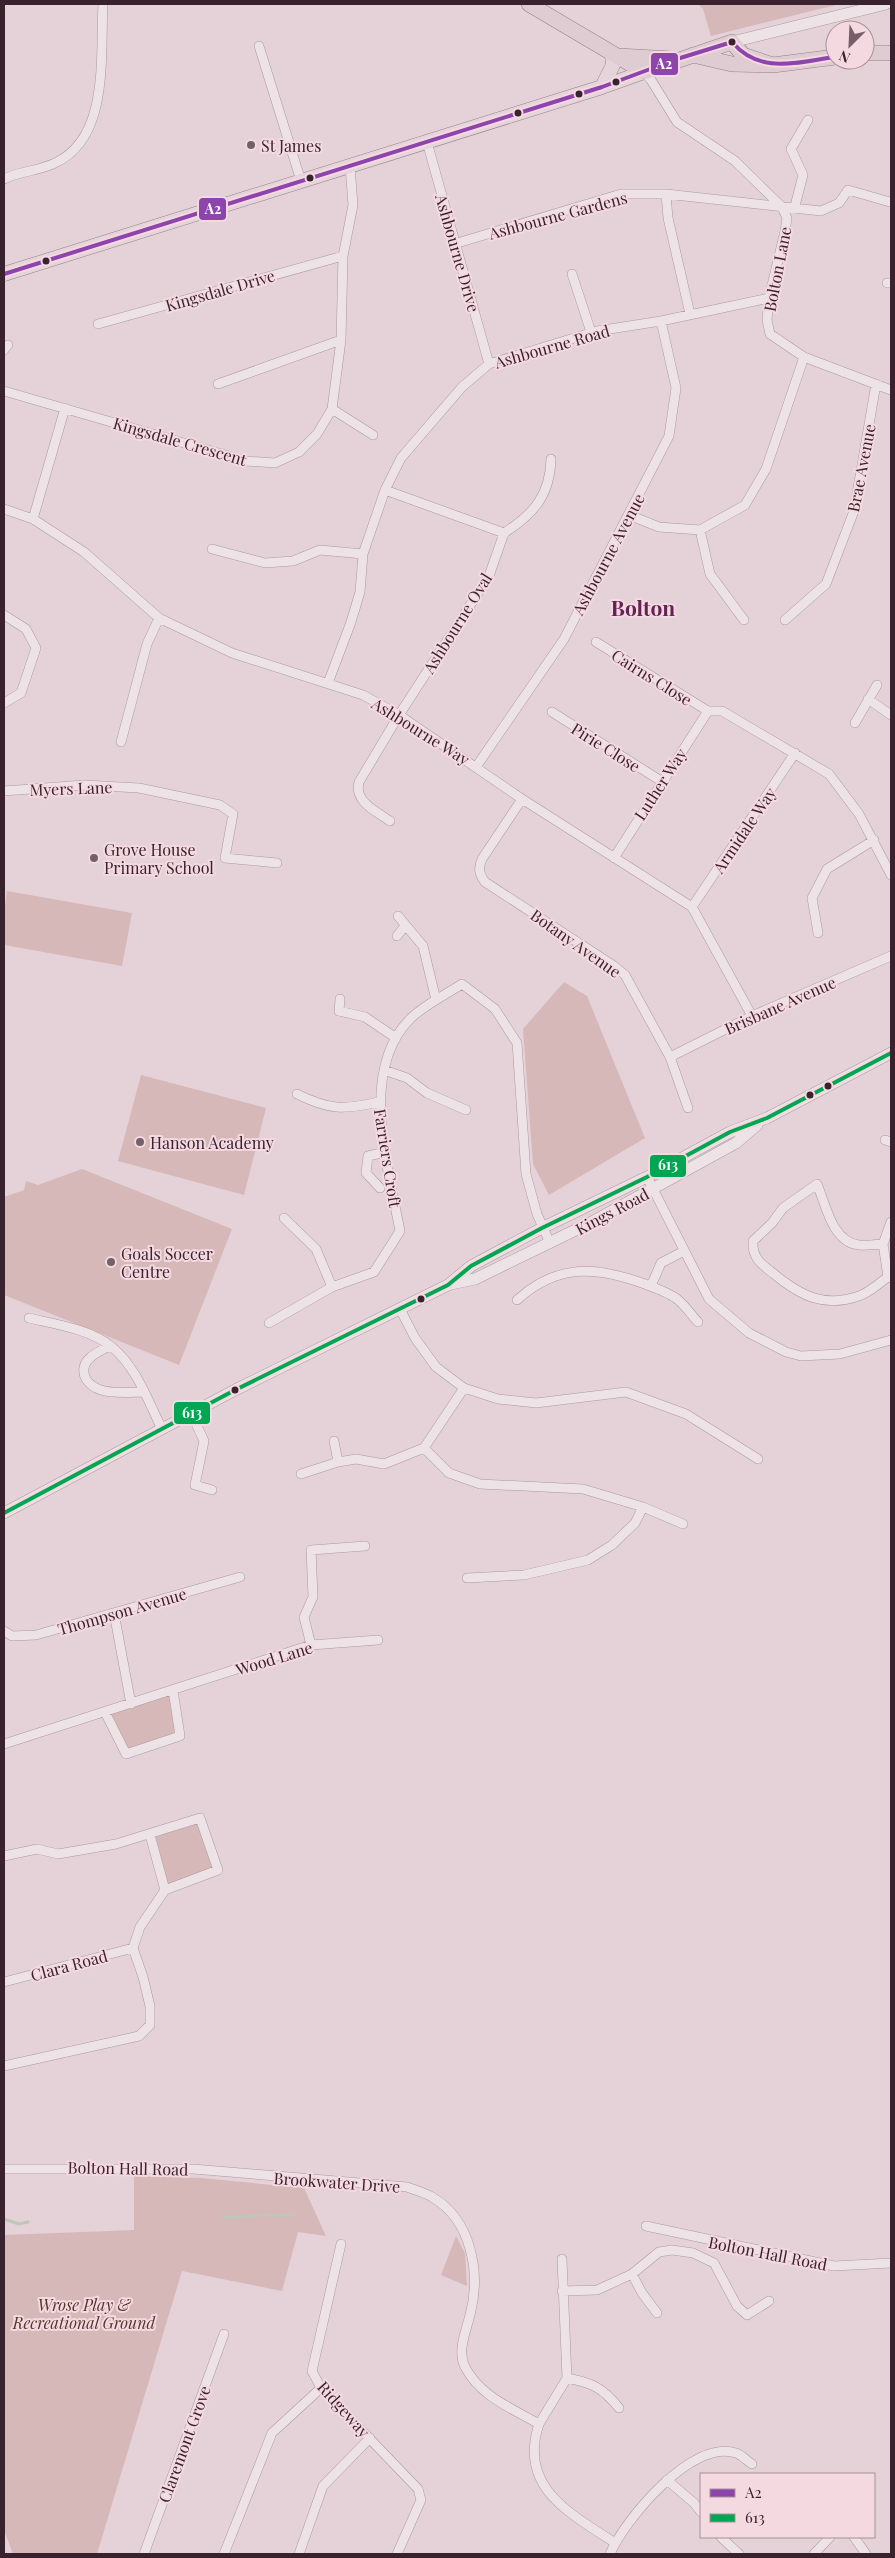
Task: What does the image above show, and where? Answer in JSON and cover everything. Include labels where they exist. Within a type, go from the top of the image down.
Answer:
[{"type":"highway","points":[[529,4],[644,72],[677,59],[732,42],[743,55],[773,65]]},
{"type":"highway","points":[[875,53],[891,53]]},
{"type":"highway","points":[[614,54],[677,59]]},
{"type":"highway","points":[[692,55],[732,64],[773,65],[825,58]]},
{"type":"main road","points":[[602,87],[614,64],[614,54]]},
{"type":"main road","points":[[4,274],[602,87],[644,72]]},
{"type":"street","points":[[4,179],[54,164],[76,151],[93,124],[100,84],[103,4]]},
{"type":"street","points":[[732,42],[886,4]]},
{"type":"street","points":[[258,46],[301,180]]},
{"type":"street","name":"Bolton Lane","points":[[644,72],[677,122],[735,161],[782,207],[787,218],[786,231],[769,298],[767,320],[770,334],[804,357],[891,390]]},
{"type":"street","points":[[795,206],[803,176],[791,150],[808,120]]},
{"type":"street","name":"Ashbourne Drive","points":[[427,142],[489,364]]},
{"type":"street","name":"Kingsdale Crescent","points":[[4,390],[246,461],[275,463],[300,452],[317,434],[332,409],[341,340],[343,256],[353,205],[350,166]]},
{"type":"street","name":"Ashbourne Gardens","points":[[454,244],[622,194],[666,194],[821,210],[838,203],[848,190],[890,202]]},
{"type":"street","points":[[666,194],[668,218],[690,314]]},
{"type":"street","name":"Kingsdale Drive","points":[[98,324],[343,256]]},
{"type":"street","points":[[572,274],[591,332]]},
{"type":"street","name":"Ashbourne Road","points":[[328,682],[351,622],[360,592],[363,554],[385,490],[401,458],[462,387],[489,364],[591,332],[661,321],[769,298]]},
{"type":"street","name":"Ashbourne Avenue","points":[[476,767],[564,639],[669,436],[676,388],[661,321]]},
{"type":"street","points":[[218,384],[341,340]]},
{"type":"street","points":[[629,515],[659,527],[700,530],[745,505],[766,468],[804,357]]},
{"type":"street","name":"Brae Avenue","points":[[785,620],[826,584],[854,511],[876,384]]},
{"type":"street","points":[[33,519],[65,408]]},
{"type":"street","points":[[332,409],[372,435]]},
{"type":"street","points":[[385,490],[504,533],[523,521],[538,503],[550,479],[551,459]]},
{"type":"street","name":"Ashbourne Way","points":[[4,509],[33,519],[84,552],[159,618],[232,653],[328,682],[363,695],[399,715],[522,799],[692,907],[752,1016]]},
{"type":"street","points":[[700,530],[710,574],[744,620]]},
{"type":"street","name":"Ashbourne Oval","points":[[390,821],[361,800],[357,789],[399,715],[490,576],[504,533]]},
{"type":"street","points":[[212,549],[265,564],[292,561],[320,550],[363,554]]},
{"type":"street","points":[[4,615],[26,629],[36,648],[21,693],[4,703]]},
{"type":"street","points":[[121,742],[147,644],[159,618]]},
{"type":"street","name":"Cairns Close","points":[[596,642],[708,712]]},
{"type":"street","points":[[855,723],[877,685]]},
{"type":"street","points":[[868,698],[891,715]]},
{"type":"street","points":[[708,712],[722,711],[829,774],[859,814],[891,875]]},
{"type":"street","name":"Pirie Close","points":[[552,712],[661,781]]},
{"type":"street","name":"Luther Way","points":[[614,858],[661,781],[708,712]]},
{"type":"street","name":"Armidale Way","points":[[692,907],[795,753]]},
{"type":"street","name":"Myers Lane","points":[[4,791],[84,785],[139,788],[220,805],[233,814],[225,858],[277,863]]},
{"type":"street","name":"Botany Avenue","points":[[522,799],[482,859],[479,868],[482,877],[485,882],[625,975],[670,1057],[688,1108]]},
{"type":"street","points":[[818,933],[812,898],[827,869],[874,840]]},
{"type":"street","points":[[398,916],[423,946],[436,1000]]},
{"type":"street","points":[[397,936],[405,926]]},
{"type":"street","name":"Brisbane Avenue","points":[[670,1057],[752,1016],[891,956]]},
{"type":"street","name":"Farriers Croft","points":[[269,1323],[332,1287],[374,1272],[400,1231],[379,1102],[384,1070],[396,1038],[410,1020],[436,1000],[462,984],[495,1009],[517,1043],[526,1174],[542,1228]]},
{"type":"street","points":[[340,999],[339,1011],[365,1017],[396,1038]]},
{"type":"street","name":"Kings Road","points":[[4,1513],[191,1413],[448,1285],[471,1266],[542,1228],[647,1177],[730,1132],[766,1118],[891,1053]]},
{"type":"street","points":[[384,1070],[408,1078],[427,1093],[466,1110]]},
{"type":"street","points":[[297,1094],[320,1106],[352,1108],[379,1102]]},
{"type":"street","name":"Kings Road","points":[[448,1285],[475,1279],[654,1190],[736,1143],[766,1118]]},
{"type":"street","points":[[380,1188],[366,1173],[368,1156],[386,1152]]},
{"type":"street","points":[[647,1177],[709,1299],[750,1333],[786,1352],[801,1356],[840,1354],[891,1340]]},
{"type":"street","points":[[883,1244],[859,1245],[842,1238],[834,1226],[817,1184],[783,1208],[772,1223],[753,1241],[752,1251],[756,1260],[794,1290],[819,1300],[833,1301],[861,1296],[890,1277],[883,1244],[891,1222]]},
{"type":"street","points":[[284,1218],[316,1249],[332,1287]]},
{"type":"street","points":[[542,1228],[550,1243]]},
{"type":"street","points":[[651,1286],[661,1263],[684,1252]]},
{"type":"street","points":[[517,1300],[535,1284],[560,1274],[593,1270],[626,1277],[651,1286],[677,1299],[698,1322]]},
{"type":"street","points":[[400,1309],[415,1338],[436,1367],[464,1388],[498,1398],[536,1403],[626,1392],[686,1414],[758,1459]]},
{"type":"street","points":[[29,1318],[73,1328],[110,1346],[122,1356],[144,1392],[162,1429]]},
{"type":"street","points":[[110,1346],[92,1355],[85,1362],[84,1374],[90,1385],[102,1391],[144,1392]]},
{"type":"street","points":[[301,1474],[338,1462],[356,1459],[384,1464],[424,1448],[464,1388]]},
{"type":"street","points":[[191,1413],[204,1441],[195,1485],[212,1490]]},
{"type":"street","points":[[334,1441],[338,1462]]},
{"type":"street","points":[[424,1448],[449,1473],[480,1484],[583,1489],[643,1507],[683,1524]]},
{"type":"street","points":[[467,1578],[524,1574],[588,1560],[612,1546],[635,1523],[643,1507]]},
{"type":"street","points":[[311,1645],[304,1617],[313,1597],[311,1550],[364,1546]]},
{"type":"street","name":"Thompson Avenue","points":[[4,1631],[12,1636],[36,1635],[240,1577]]},
{"type":"street","points":[[114,1613],[131,1704]]},
{"type":"street","name":"Wood Lane","points":[[4,1744],[311,1645],[378,1640]]},
{"type":"street","points":[[105,1712],[126,1754],[180,1736],[172,1690]]},
{"type":"street","points":[[4,1856],[37,1849],[58,1854],[79,1851],[150,1835],[200,1818],[218,1870],[164,1890],[140,1927],[133,1948],[150,2006],[150,2025],[139,2036],[4,2066]]},
{"type":"street","points":[[150,1835],[164,1890]]},
{"type":"street","name":"Clara Road","points":[[4,1982],[133,1948]]},
{"type":"street","name":"Bolton Hall Road","points":[[4,2169],[193,2169],[251,2176]]},
{"type":"street","name":"Brookwater Drive","points":[[251,2176],[408,2187],[432,2197],[452,2213],[466,2237],[472,2253],[475,2279],[471,2314],[462,2342],[464,2365],[479,2389],[539,2424]]},
{"type":"street","name":"Bolton Hall Road","points":[[646,2226],[834,2266],[891,2263]]},
{"type":"street","name":"Ridgeway","points":[[341,2244],[312,2371],[321,2388],[418,2489],[421,2500],[397,2554]]},
{"type":"street","points":[[562,2291],[597,2290],[632,2274],[659,2252],[672,2250],[693,2253],[714,2263],[737,2306],[747,2315],[769,2301]]},
{"type":"street","points":[[562,2259],[567,2378],[539,2424],[534,2438],[537,2472],[547,2493],[564,2510],[615,2543]]},
{"type":"street","points":[[632,2274],[642,2293],[657,2313]]},
{"type":"street","name":"Claremont Grove","points":[[144,2554],[224,2334]]},
{"type":"street","points":[[567,2378],[590,2382],[607,2393],[619,2408]]},
{"type":"street","points":[[224,2554],[272,2433],[321,2388]]},
{"type":"street","points":[[299,2554],[323,2486],[370,2438]]},
{"type":"street","points":[[610,2554],[635,2513],[667,2480],[696,2460],[719,2451],[737,2453],[752,2464]]},
{"type":"street","points":[[667,2480],[694,2503],[700,2511]]},
{"type":"street","points":[[721,2538],[727,2551],[739,2554]]},
{"type":"street","points":[[814,2554],[829,2538]]},
{"type":"street","points":[[855,2538],[866,2554]]},
{"type":"green space","points":[[698,4],[840,4],[711,36],[703,9]]},
{"type":"green space","points":[[7,891],[132,913],[122,966],[4,945],[4,912]]},
{"type":"green space","points":[[564,982],[587,996],[645,1138],[549,1195],[533,1164],[523,1029]]},
{"type":"green space","points":[[141,1075],[266,1108],[244,1195],[118,1161]]},
{"type":"green space","name":"Goals Soccer Centre","points":[[82,1169],[232,1229],[179,1365],[4,1295],[4,1197],[24,1190],[26,1181],[38,1185]]},
{"type":"green space","points":[[169,1695],[176,1733],[128,1749],[110,1714]]},
{"type":"green space","points":[[198,1822],[213,1868],[168,1885],[154,1837]]},
{"type":"green space","name":"Wrose Play & Recreational Ground","points":[[134,2176],[201,2178],[304,2188],[326,2236],[298,2232],[282,2291],[182,2271],[97,2554],[13,2554],[4,2530],[4,2235],[134,2230]]},
{"type":"green space","points":[[456,2236],[465,2253],[467,2286],[441,2275]]},
{"type":"waterway","points":[[222,2217],[236,2218],[258,2215],[295,2214]]},
{"type":"waterway","points":[[4,2219],[19,2224],[28,2222]]},
{"type":"transit line","name":"A2","points":[[4,274],[602,87],[677,59],[732,42],[743,52],[767,63],[793,63],[825,58]]},
{"type":"transit line","name":"613","points":[[4,1513],[235,1390],[448,1285],[471,1266],[542,1228],[647,1177],[730,1132],[767,1118],[891,1053]]},
{"type":"place","name":"St James","points":[[251,145]]},
{"type":"place","name":"Grove House Primary School","points":[[94,858]]},
{"type":"place","name":"Hanson Academy","points":[[140,1142]]},
{"type":"place","name":"Goals Soccer Centre","points":[[111,1262]]},
{"type":"district","name":"Bolton","points":[[643,607]]}]
